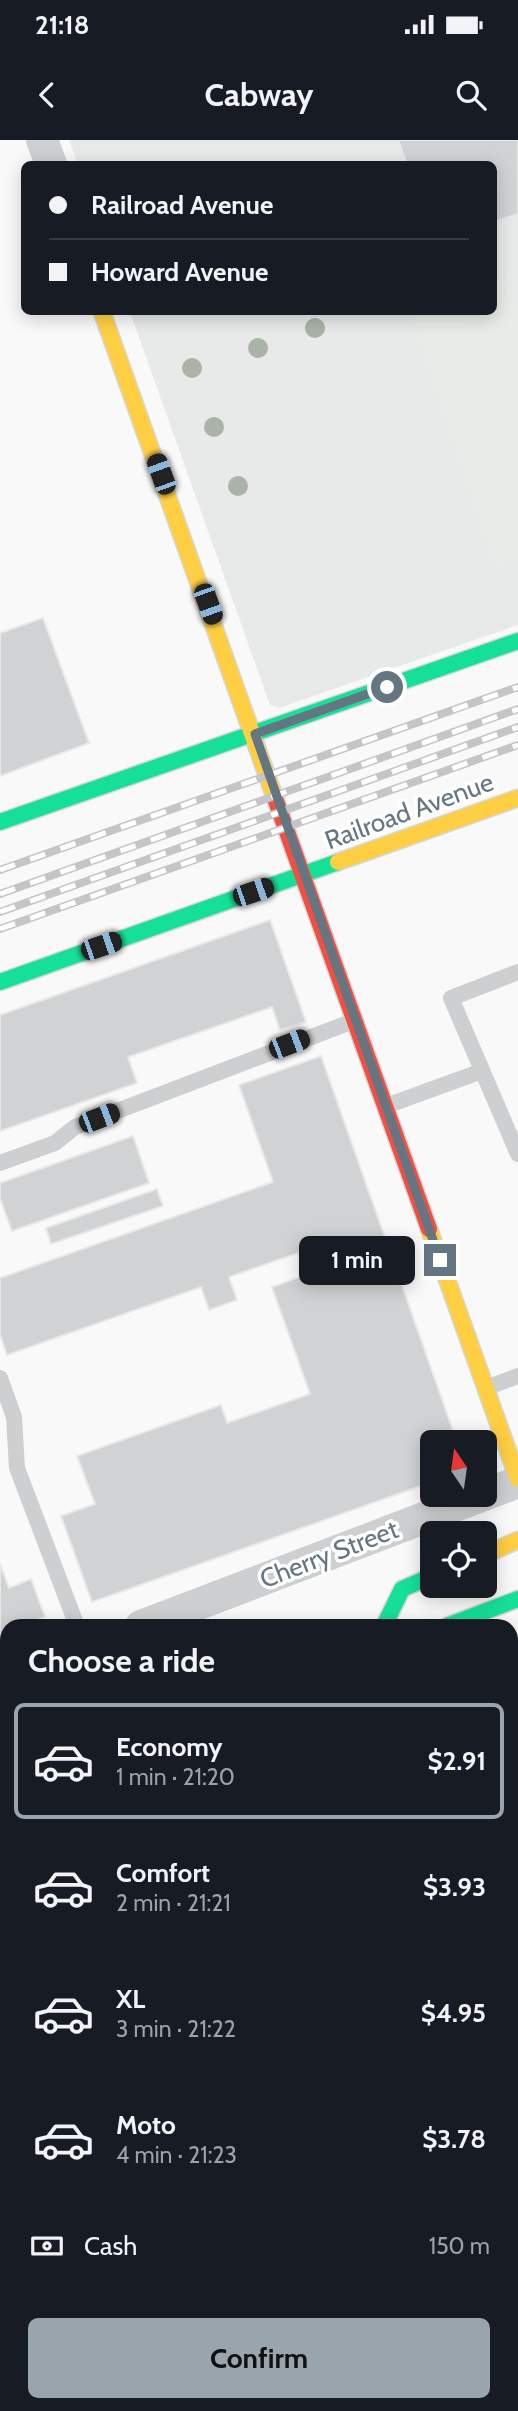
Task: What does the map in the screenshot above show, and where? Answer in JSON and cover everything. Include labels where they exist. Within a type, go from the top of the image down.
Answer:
[{"type":"main road","points":[[103,315],[255,734],[518,1480]]},
{"type":"main road","points":[[0,822],[518,641]]},
{"type":"main road","name":"Railroad Avenue","points":[[0,982],[518,798]]},
{"type":"main road","points":[[497,1550],[518,1540]]},
{"type":"main road","points":[[386,1619],[402,1588],[420,1581]]},
{"type":"main road","points":[[465,1619],[518,1599]]},
{"type":"street","points":[[42,140],[50,161]]},
{"type":"street","name":"Cherry Street","points":[[159,1619],[518,1480]]},
{"type":"lane","points":[[518,972],[451,998],[518,1154]]},
{"type":"lane","points":[[0,1163],[55,1143],[75,1127],[356,1020]]},
{"type":"lane","points":[[386,1106],[482,1071]]},
{"type":"lane","points":[[486,1388],[518,1376]]},
{"type":"lane","points":[[0,1378],[13,1417],[18,1468],[73,1619]]},
{"type":"shaded area","points":[[69,140],[518,140],[518,625],[279,708],[270,705],[131,315],[497,315],[497,161],[77,161]]},
{"type":"shaded area","points":[[508,278],[518,308],[518,558],[495,566],[412,315],[497,315],[497,282]]},
{"type":"building","points":[[398,140],[518,140],[518,214],[497,221],[497,161],[406,161]]},
{"type":"building","points":[[43,618],[89,743],[0,776],[0,633]]},
{"type":"building","points":[[270,920],[306,1022],[280,1030],[272,1007],[128,1057],[137,1083],[0,1131],[0,1015]]},
{"type":"building","points":[[321,1056],[453,1430],[420,1430],[420,1486],[92,1602],[61,1516],[95,1504],[77,1456],[221,1405],[227,1423],[310,1394],[272,1287],[306,1275],[298,1253],[229,1277],[237,1300],[209,1310],[201,1287],[7,1355],[0,1334],[0,1278],[273,1182],[239,1085]]},
{"type":"building","points":[[133,1136],[149,1183],[12,1231],[0,1198],[0,1183]]},
{"type":"building","points":[[157,1189],[163,1206],[51,1244],[46,1228]]},
{"type":"building","points":[[0,1564],[9,1588],[31,1579],[45,1617],[0,1619]]},
{"type":"railway","points":[[0,870],[518,687]]},
{"type":"railway","points":[[0,894],[518,709]]},
{"type":"railway","points":[[0,912],[518,727]]},
{"type":"railway","points":[[0,929],[518,745]]},
{"type":"traffic: fast","points":[[0,822],[518,641]]},
{"type":"traffic: fast","points":[[0,982],[338,862]]},
{"type":"traffic: fast","points":[[387,1619],[402,1589],[420,1581]]},
{"type":"traffic: fast","points":[[465,1619],[518,1599]]},
{"type":"traffic: slow","points":[[103,315],[276,801]]},
{"type":"traffic: slow","points":[[338,862],[518,798]]},
{"type":"traffic: slow","points":[[429,1229],[518,1479]]},
{"type":"traffic: slow","points":[[497,1550],[518,1540]]},
{"type":"traffic: jam","points":[[276,801],[429,1229]]},
{"type":"route","points":[[387,687],[255,734],[440,1260]]}]
